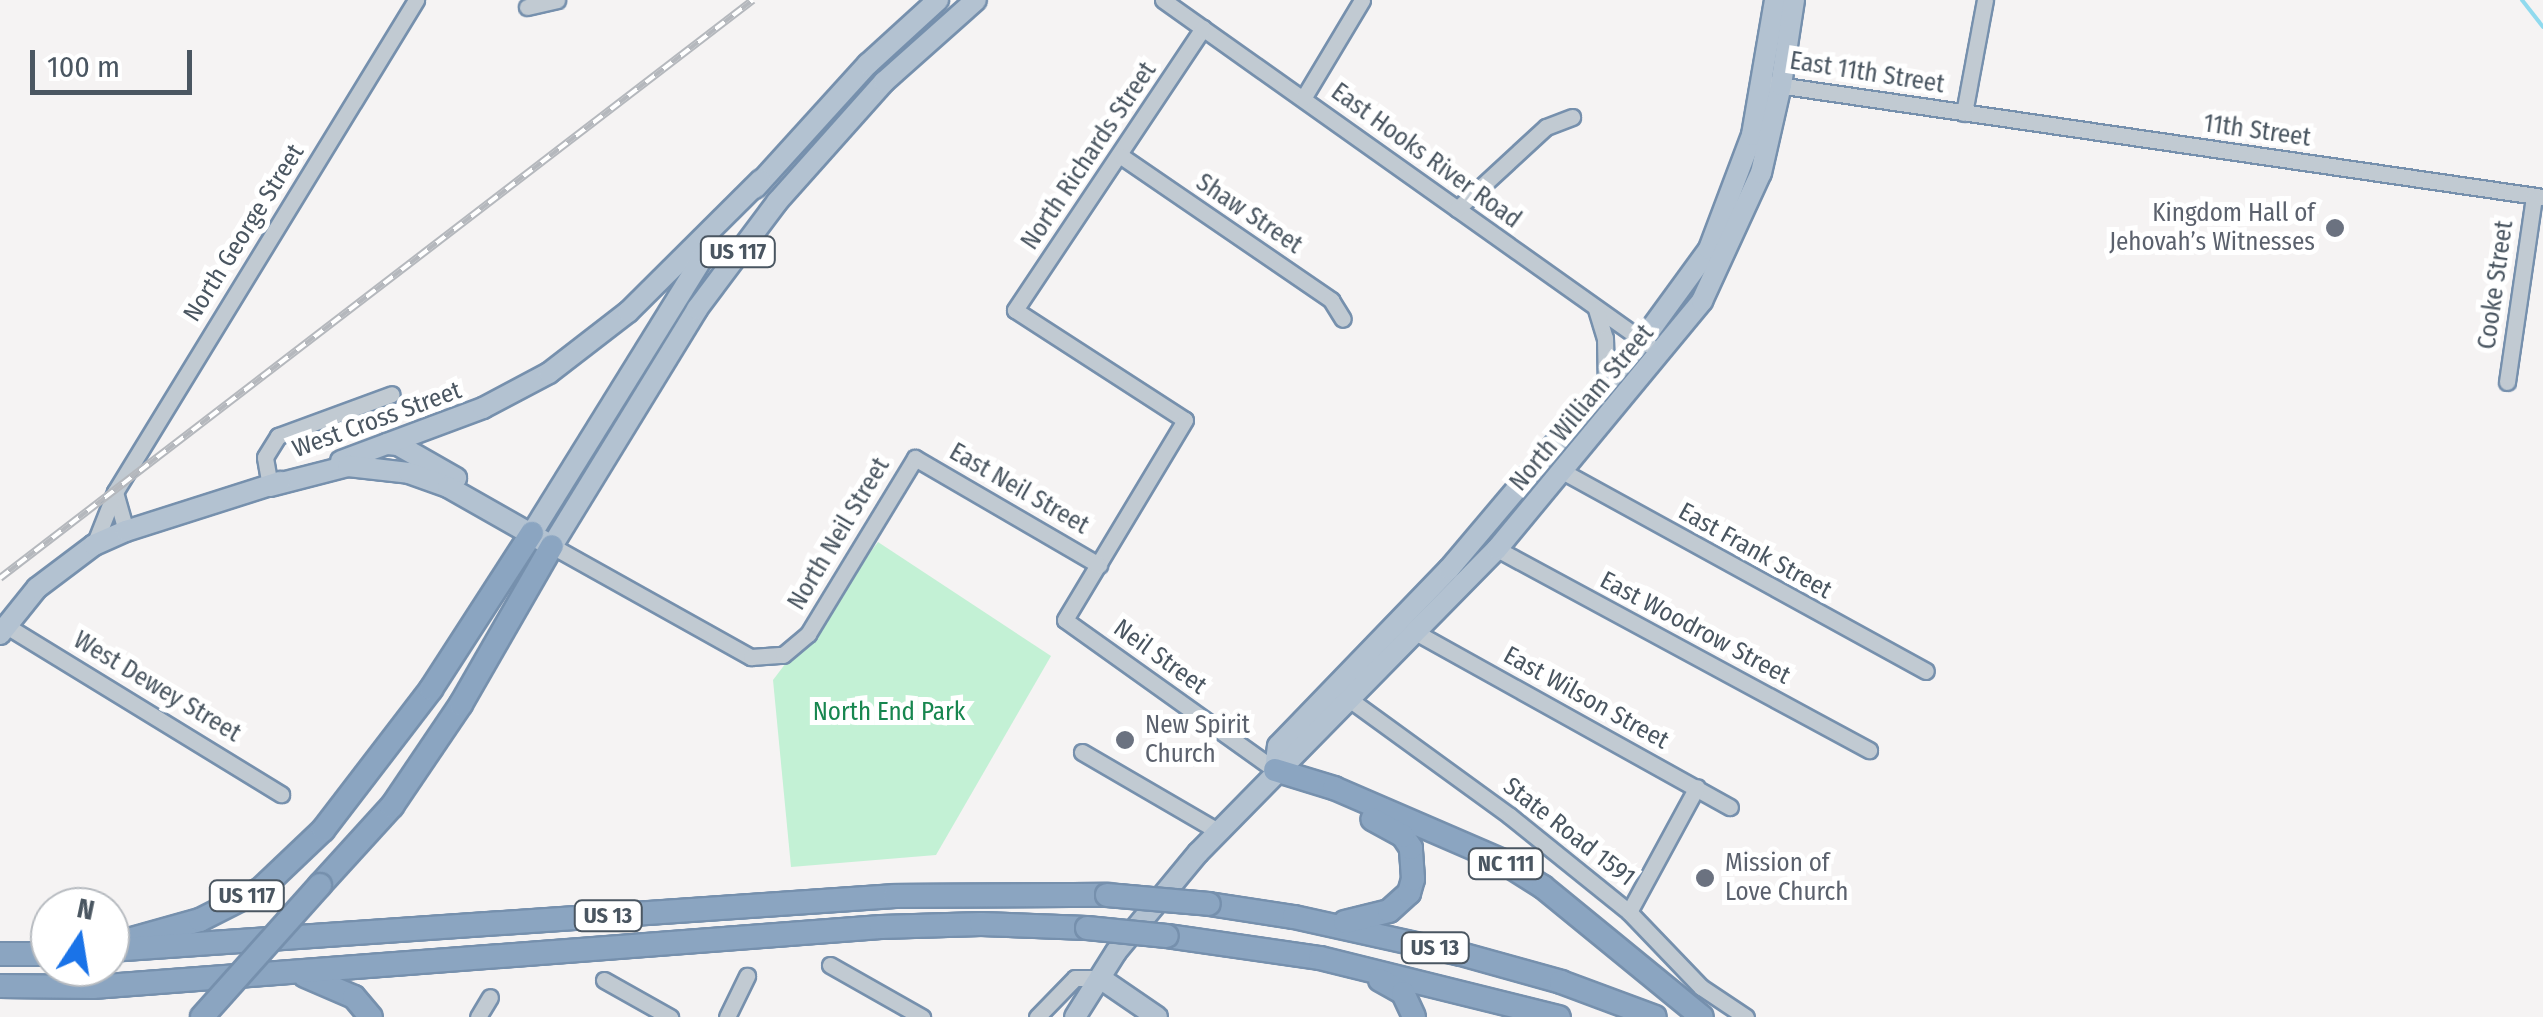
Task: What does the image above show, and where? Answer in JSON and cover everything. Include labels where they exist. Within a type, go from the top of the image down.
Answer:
[{"type":"highway","name":"US 117","points":[[130,941],[200,920],[261,889],[288,865],[352,796],[432,690],[534,529]]},
{"type":"highway","name":"US 117","points":[[202,1017],[402,792],[461,704],[555,541]]},
{"type":"highway","points":[[1275,770],[1330,801],[1392,827],[1410,848],[1414,863],[1409,893],[1389,911],[1342,922],[1294,916]]},
{"type":"highway","name":"NC 111","points":[[1275,770],[1334,788],[1500,860],[1543,887],[1702,1017]]},
{"type":"highway","name":"US 13","points":[[130,946],[894,896],[1005,892],[1107,895],[1294,916],[1461,954],[1561,982],[1655,1017]]},
{"type":"highway","name":"US 13","points":[[0,986],[93,988],[880,927],[1087,928],[1320,958],[1559,1017]]},
{"type":"highway","points":[[0,954],[30,954]]},
{"type":"highway","points":[[1320,958],[1403,992],[1414,1017]]},
{"type":"highway","points":[[272,974],[325,981],[354,997],[371,1017]]},
{"type":"main road","name":"US 117","points":[[534,529],[684,284],[761,180],[868,64],[938,0]]},
{"type":"main road","name":"US 117","points":[[555,541],[717,282],[777,202],[884,82],[976,0]]},
{"type":"main road","name":"North William Street","points":[[1772,84],[1776,0]]},
{"type":"main road","name":"North William Street","points":[[1275,770],[1278,746],[1450,569],[1606,384],[1702,301],[1748,206],[1772,84],[1794,0]]},
{"type":"main road","points":[[868,64],[884,82]]},
{"type":"main road","name":"West Cross Street","points":[[270,486],[499,400],[562,364],[671,273],[761,180]]},
{"type":"main road","name":"North William Street","points":[[1075,1017],[1100,978],[1218,832],[1275,770],[1293,759],[1497,550],[1562,471],[1651,347]]},
{"type":"main road","points":[[387,444],[398,445],[534,529]]},
{"type":"main road","name":"West Cross Street","points":[[270,486],[348,466],[386,468],[431,479],[555,541]]},
{"type":"main road","points":[[2,630],[36,588],[94,545],[126,530],[270,486]]},
{"type":"main road","points":[[1100,978],[1157,1017]]},
{"type":"street","name":"North George Street","points":[[94,545],[115,492],[416,0]]},
{"type":"street","points":[[528,7],[557,0]]},
{"type":"street","name":"East Hooks River Road","points":[[1163,0],[1651,347]]},
{"type":"street","points":[[1304,97],[1362,0]]},
{"type":"street","points":[[1964,113],[1985,0]]},
{"type":"street","name":"North Richards Street","points":[[1098,564],[1185,420],[1015,310],[1203,28]]},
{"type":"street","name":"East 11th Street","points":[[1772,84],[1964,113]]},
{"type":"street","name":"11th Street","points":[[1964,113],[2539,196]]},
{"type":"street","points":[[1457,209],[1546,127],[1572,117]]},
{"type":"street","name":"Shaw Street","points":[[1121,156],[1331,300],[1342,320]]},
{"type":"street","name":"Cooke Street","points":[[2506,382],[2539,196]]},
{"type":"street","points":[[1596,309],[1605,338],[1606,384]]},
{"type":"street","points":[[270,486],[265,457],[278,436],[392,394]]},
{"type":"street","name":"East Neil Street","points":[[915,458],[1098,564]]},
{"type":"street","name":"North Neil Street","points":[[700,630],[752,657],[784,656],[808,634],[915,458]]},
{"type":"street","name":"East Frank Street","points":[[1562,471],[1926,670]]},
{"type":"street","points":[[115,492],[126,530]]},
{"type":"street","name":"West Cross Street","points":[[555,541],[586,565],[700,630]]},
{"type":"street","name":"East Woodrow Street","points":[[1497,550],[1869,750]]},
{"type":"street","name":"Neil Street","points":[[1098,564],[1065,620],[1275,770]]},
{"type":"street","name":"West Dewey Street","points":[[2,630],[282,794]]},
{"type":"street","name":"East Wilson Street","points":[[1417,633],[1730,807]]},
{"type":"street","name":"State Road 1591","points":[[1348,699],[1510,816],[1628,912],[1700,987],[1746,1017]]},
{"type":"street","points":[[1082,752],[1218,832]]},
{"type":"street","points":[[1628,912],[1696,787]]},
{"type":"street","points":[[830,965],[922,1017]]},
{"type":"street","points":[[727,1017],[748,976]]},
{"type":"street","points":[[1037,1017],[1075,978],[1100,978]]},
{"type":"street","points":[[604,980],[670,1017]]},
{"type":"street","points":[[478,1017],[490,996]]},
{"type":"green space","name":"North End Park","points":[[878,542],[1051,656],[936,855],[791,867],[773,680]]},
{"type":"waterway","points":[[2522,0],[2543,27]]},
{"type":"railway","points":[[0,578],[753,0]]},
{"type":"place","name":"Kingdom Hall of Jehovah’s Witnesses","points":[[2335,228]]},
{"type":"place","name":"New Spirit Church","points":[[1125,740]]},
{"type":"place","name":"Mission of Love Church","points":[[1705,878]]}]
